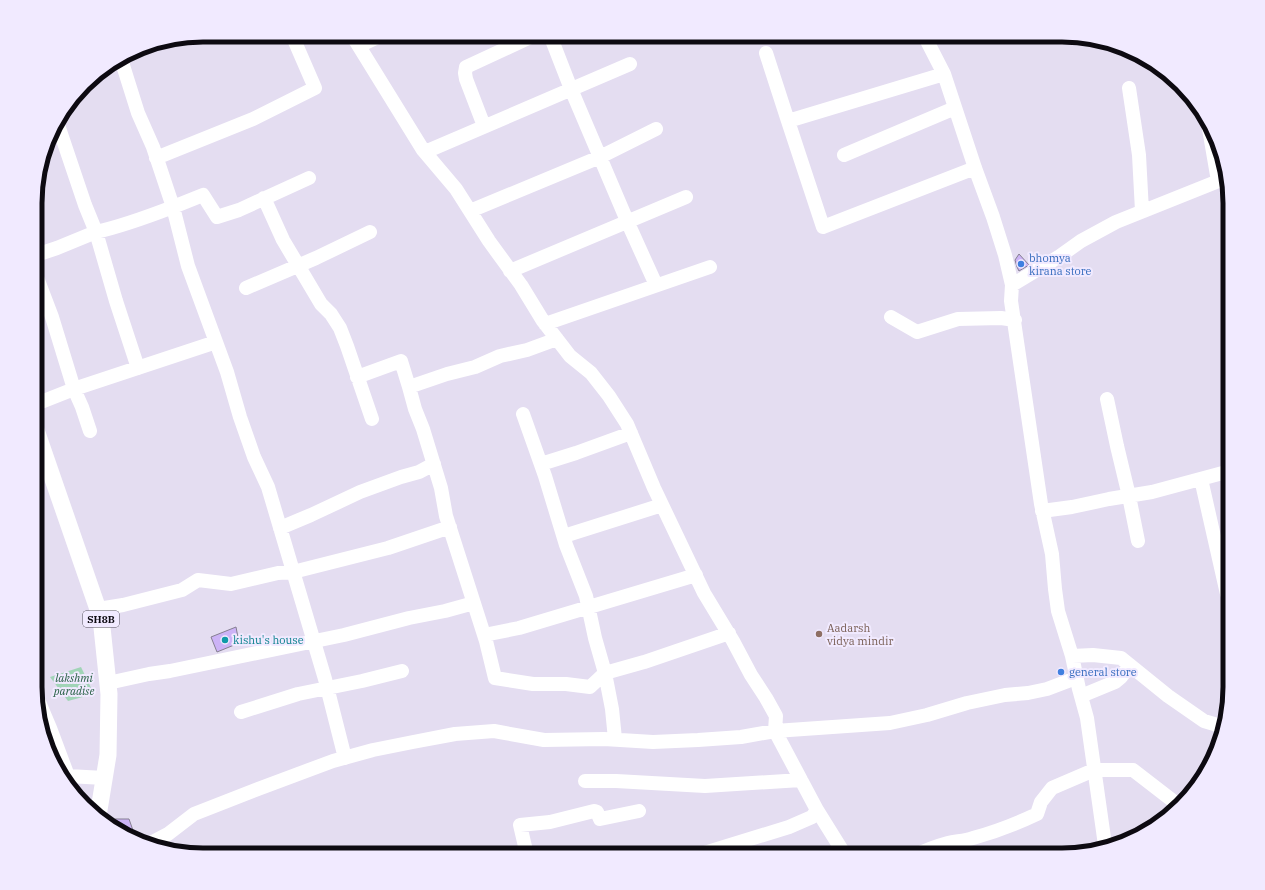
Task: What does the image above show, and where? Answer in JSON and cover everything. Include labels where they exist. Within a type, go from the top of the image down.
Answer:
[{"type":"main road","name":"SH8B","points":[[42,447],[101,618],[109,694],[108,755],[99,810]]},
{"type":"street","points":[[156,158],[253,119],[315,88],[295,42]]},
{"type":"street","points":[[357,42],[425,152],[456,189],[545,324],[570,356],[591,372],[627,424],[654,488],[704,593],[729,633],[751,675],[776,716],[775,731],[817,810],[841,848]]},
{"type":"street","points":[[484,126],[466,79],[466,67],[520,42]]},
{"type":"street","points":[[553,42],[571,90],[656,286]]},
{"type":"street","points":[[928,42],[944,74],[1005,254],[1012,286],[1011,301],[1042,511],[1052,554],[1058,611],[1072,656],[1076,678],[1087,718],[1105,843]]},
{"type":"street","points":[[766,53],[823,227],[975,168]]},
{"type":"street","points":[[123,64],[138,113],[156,158],[172,207],[188,266],[227,372],[240,417],[254,457],[268,488],[314,641],[344,758]]},
{"type":"street","points":[[425,152],[630,64]]},
{"type":"street","points":[[788,121],[944,74]]},
{"type":"street","points":[[1129,88],[1139,155],[1142,211]]},
{"type":"street","points":[[844,155],[955,108]]},
{"type":"street","points":[[470,211],[600,157],[656,129]]},
{"type":"street","points":[[60,130],[85,205],[96,232],[116,301],[138,368]]},
{"type":"street","points":[[1216,157],[1220,171]]},
{"type":"street","points":[[42,253],[96,232],[145,219],[203,195],[217,217],[239,210],[309,178]]},
{"type":"street","points":[[1012,286],[1081,241],[1116,222],[1222,180]]},
{"type":"street","points":[[510,271],[686,197]]},
{"type":"street","points":[[264,198],[283,240],[298,266],[321,304],[331,314],[340,328],[372,419]]},
{"type":"street","points":[[246,288],[298,266],[370,232]]},
{"type":"street","points":[[545,324],[710,266]]},
{"type":"street","points":[[42,291],[52,317],[74,389],[90,431]]},
{"type":"street","points":[[891,317],[917,332],[958,319],[1001,318],[1015,320]]},
{"type":"street","points":[[409,387],[447,374],[476,367],[500,356],[527,350],[557,339]]},
{"type":"street","points":[[42,402],[74,389],[216,342]]},
{"type":"street","points":[[357,377],[401,361],[415,409],[442,488],[446,516],[484,635],[495,678],[533,684],[566,684],[590,687],[605,673],[644,662],[729,633]]},
{"type":"street","points":[[1107,399],[1116,446],[1129,496],[1138,541]]},
{"type":"street","points":[[523,414],[586,596],[595,638],[605,673],[612,709],[614,739]]},
{"type":"street","points":[[541,464],[576,454],[631,433]]},
{"type":"street","points":[[280,528],[360,492],[419,472],[434,464]]},
{"type":"street","points":[[1042,511],[1152,492],[1223,473]]},
{"type":"street","points":[[1201,479],[1223,576]]},
{"type":"street","points":[[564,536],[662,505]]},
{"type":"street","points":[[98,609],[123,605],[182,590],[198,580],[231,584],[293,572],[388,548],[450,527]]},
{"type":"street","points":[[484,635],[519,628],[696,575]]},
{"type":"street","points":[[108,683],[367,630],[409,618],[445,611],[474,603]]},
{"type":"street","points":[[1072,656],[1093,655],[1121,658],[1168,696],[1204,721],[1219,725]]},
{"type":"street","points":[[1081,696],[1115,682],[1130,665]]},
{"type":"street","points":[[241,712],[298,694],[402,671]]},
{"type":"street","points":[[155,841],[168,834],[194,814],[258,788],[333,761],[373,750],[448,736],[494,731],[544,740],[614,739],[653,742],[741,737],[775,731],[890,723],[928,715],[967,703],[1005,695],[1028,693],[1047,689],[1076,678]]},
{"type":"street","points":[[47,729],[64,767]]},
{"type":"street","points":[[932,848],[948,843],[971,839],[1017,823],[1037,814],[1040,802],[1052,788],[1094,770],[1133,770],[1175,802]]},
{"type":"street","points":[[69,776],[104,778]]},
{"type":"street","points":[[585,781],[616,781],[705,786],[802,780]]},
{"type":"street","points":[[721,848],[790,827],[812,817],[817,810]]},
{"type":"street","points":[[525,848],[520,825],[550,822],[594,811],[597,812],[600,819],[639,811]]},
{"type":"green space","name":"lakshmi paradise","points":[[81,667],[94,694],[68,701],[50,677]]},
{"type":"building","name":"bhomya kirana store","points":[[1019,254],[1029,265],[1019,271],[1015,260]]},
{"type":"building","name":"kishu's house","points":[[236,627],[239,643],[217,652],[211,637]]},
{"type":"building","points":[[115,819],[129,819],[133,832],[132,831],[114,821]]},
{"type":"place","name":"bhomya kirana store","points":[[1021,264]]},
{"type":"place","name":"Aadarsh vidya mindir","points":[[819,634]]},
{"type":"place","name":"kishu's house","points":[[225,640]]},
{"type":"place","name":"general store","points":[[1061,672]]}]
